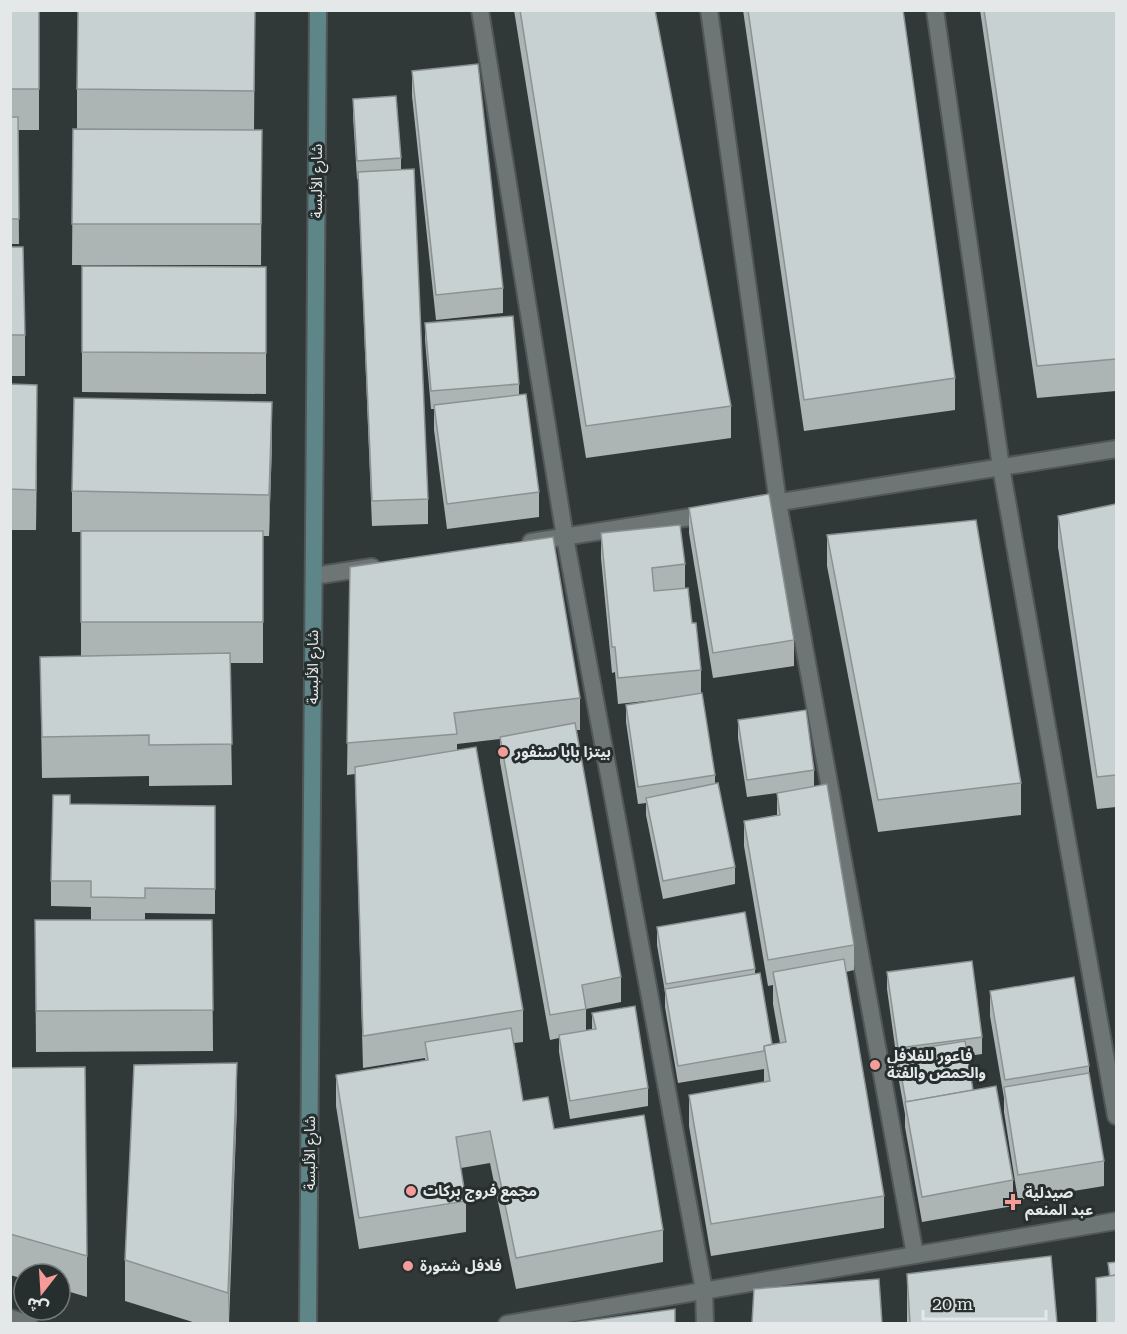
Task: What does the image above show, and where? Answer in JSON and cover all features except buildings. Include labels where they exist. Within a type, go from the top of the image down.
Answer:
[{"type":"main road","name":"شارع الألبسة","points":[[308,1323],[318,10]]},
{"type":"street","points":[[480,10],[565,537],[704,1290],[705,1323]]},
{"type":"street","points":[[709,10],[778,503],[915,1255]]},
{"type":"street","points":[[935,10],[1001,467],[1116,1116]]},
{"type":"street","points":[[754,507],[1116,449]]},
{"type":"street","points":[[520,544],[731,510]]},
{"type":"street","points":[[314,576],[394,564]]},
{"type":"street","points":[[507,1323],[1116,1221]]},
{"type":"street","points":[[10,1318],[29,1323]]},
{"type":"place","name":"بيتزا بابا سنفور","points":[[503,752]]},
{"type":"place","name":"فاعور للفلافل والحمص والفتة","points":[[875,1065]]},
{"type":"place","name":"مجمع فروج بركات","points":[[411,1191]]},
{"type":"place","name":"صيدلية عبد المنعم","points":[[1013,1202]]},
{"type":"place","name":"فلافل شتورة","points":[[408,1266]]}]
